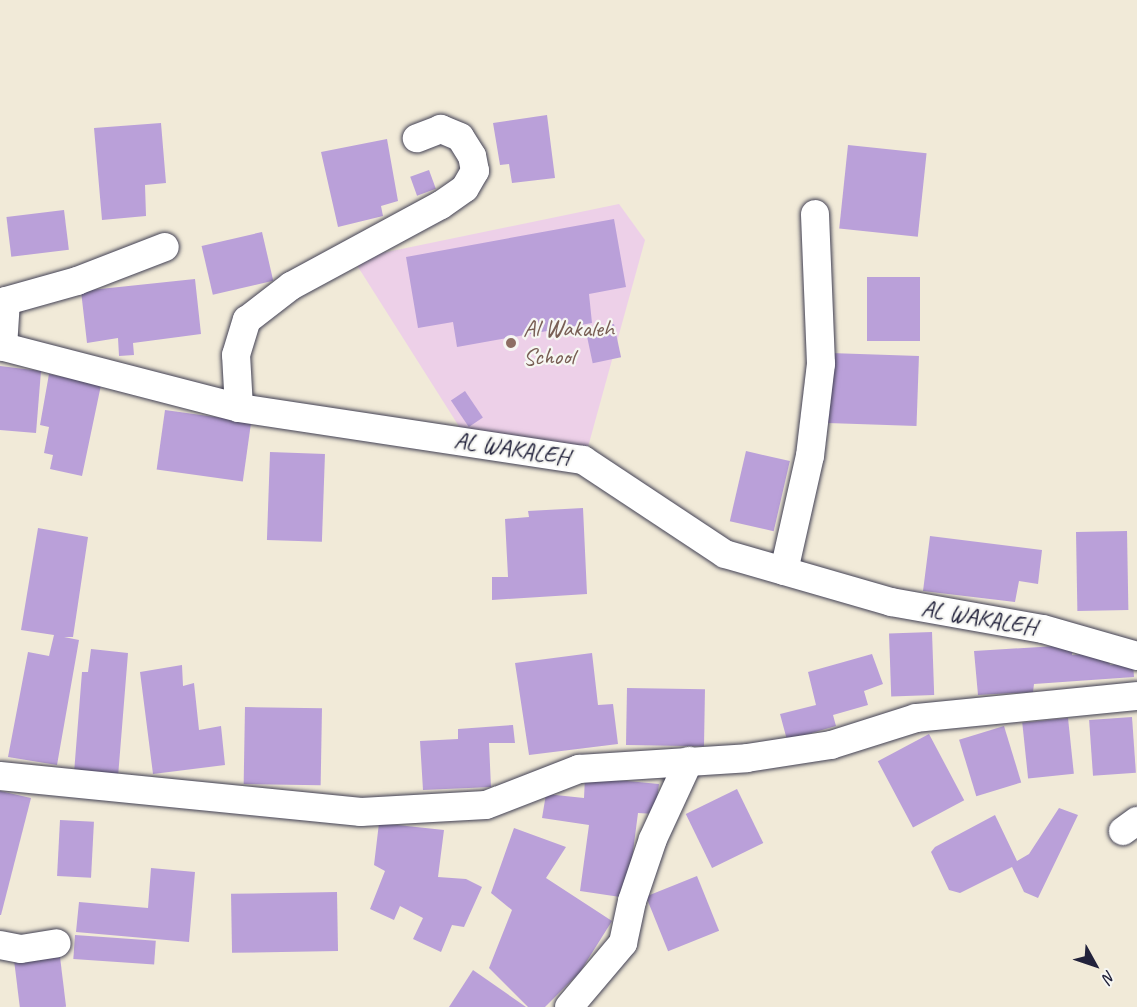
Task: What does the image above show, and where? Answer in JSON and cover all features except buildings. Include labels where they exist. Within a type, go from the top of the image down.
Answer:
[{"type":"street","points":[[239,408],[236,355],[247,320],[291,286],[399,224],[441,205],[465,188],[475,171],[472,156],[460,137],[441,129],[417,138]]},
{"type":"street","points":[[784,571],[810,456],[821,364],[815,214]]},
{"type":"street","points":[[1,347],[6,301],[77,281],[165,247]]},
{"type":"street","name":"AL WAKALEH","points":[[1,347],[239,408],[583,460],[725,554],[891,602],[1043,629],[1137,656]]},
{"type":"street","points":[[0,776],[361,812],[486,805],[579,769],[689,761],[831,745],[916,718],[1137,696]]},
{"type":"street","points":[[569,1007],[623,943],[632,901],[653,839],[689,761]]},
{"type":"street","points":[[0,945],[21,949],[57,943]]},
{"type":"shaded area","name":"Al Wakaleh School","points":[[619,204],[645,240],[588,447],[460,428],[353,259]]},
{"type":"place","name":"Al Wakaleh School","points":[[511,343]]}]
